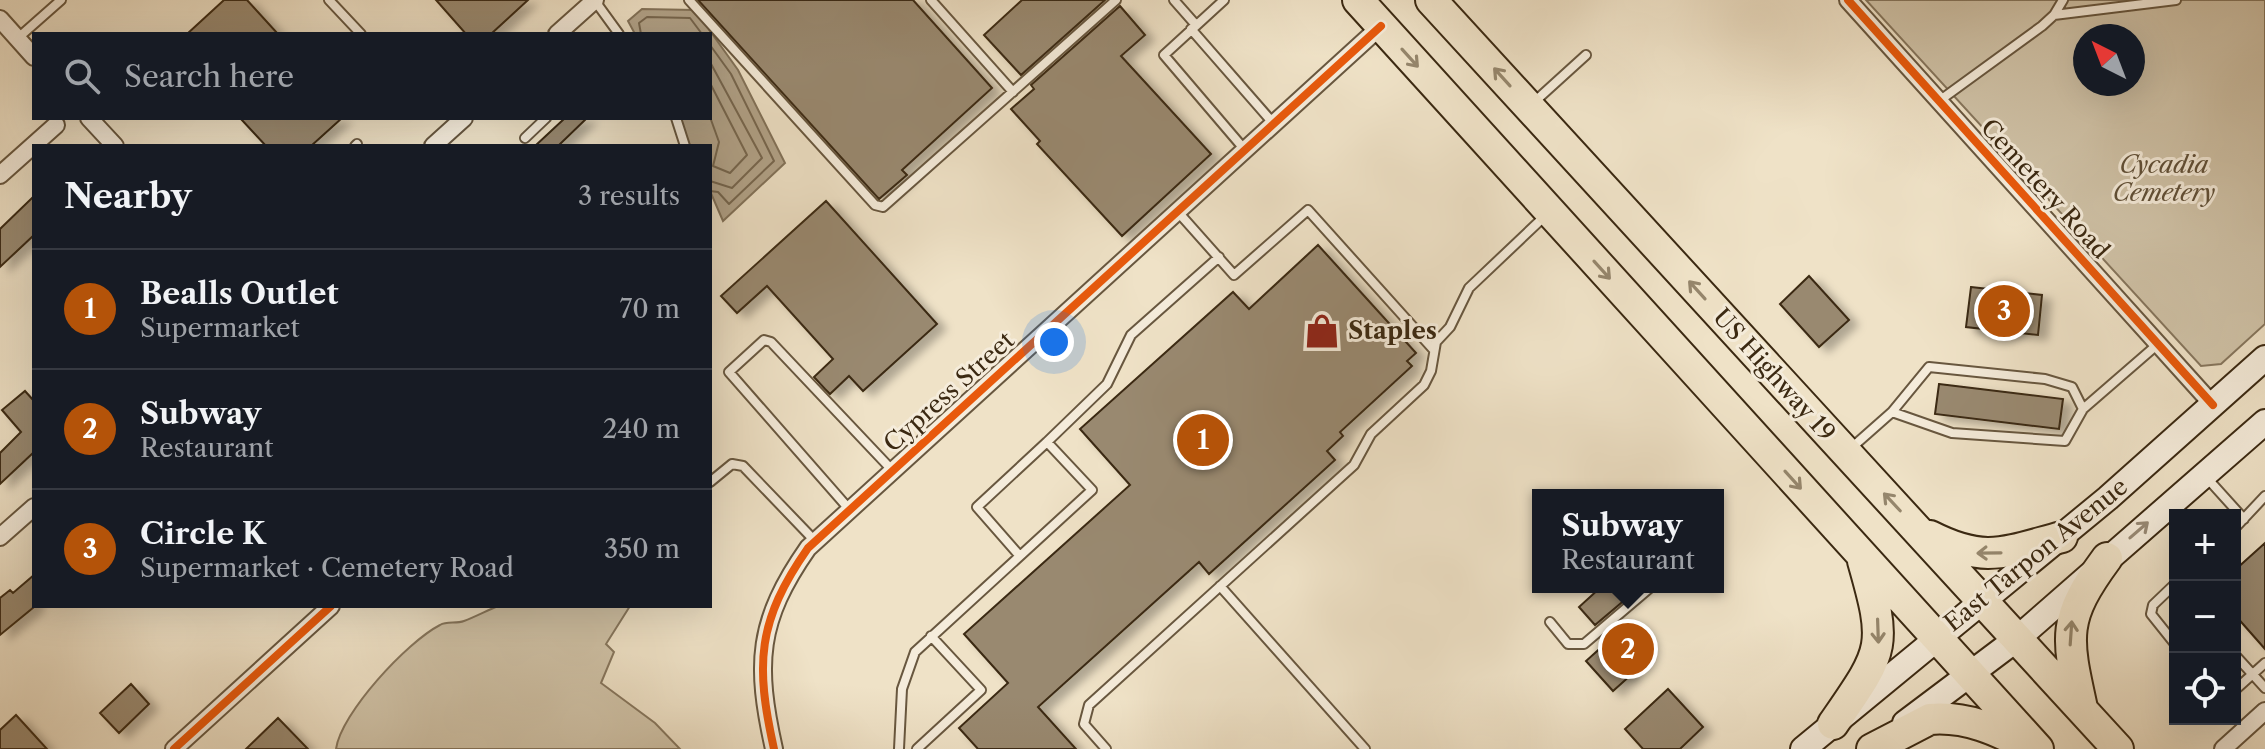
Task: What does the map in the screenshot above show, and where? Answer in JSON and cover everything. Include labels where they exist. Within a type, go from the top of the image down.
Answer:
[{"type":"highway","points":[[1358,0],[1937,636],[2035,749]]},
{"type":"highway","name":"US Highway 19","points":[[1431,0],[1984,599],[2118,749]]},
{"type":"highway","points":[[1919,531],[1958,550],[1991,556],[2062,537]]},
{"type":"highway","points":[[1833,724],[1873,666],[1879,641],[1877,611],[1861,555]]},
{"type":"highway","points":[[2082,709],[2070,654],[2069,626],[2081,592],[2107,558]]},
{"type":"highway","points":[[1871,749],[1930,719],[1941,718],[1979,723],[2035,749]]},
{"type":"main road","name":"East Tarpon Avenue","points":[[1803,749],[1937,636],[2062,537],[2265,358]]},
{"type":"main road","name":"East Tarpon Avenue","points":[[1871,749],[2018,638],[2265,422]]},
{"type":"street","points":[[559,32],[594,0]]},
{"type":"street","name":"Cemetery Road","points":[[1848,0],[2213,405]]},
{"type":"street","points":[[0,19],[32,55]]},
{"type":"street","name":"Cypress Street","points":[[774,749],[761,694],[767,628],[781,588],[815,541],[1381,26]]},
{"type":"street","points":[[91,120],[113,144]]},
{"type":"street","points":[[435,144],[462,120]]},
{"type":"street","points":[[35,144],[56,125]]},
{"type":"street","points":[[0,175],[32,146]]},
{"type":"street","points":[[0,537],[32,509]]},
{"type":"street","points":[[174,749],[329,608]]},
{"type":"street","points":[[2223,749],[2265,711]]},
{"type":"lane","points":[[17,39],[61,0]]},
{"type":"lane","points":[[329,0],[359,32]]},
{"type":"lane","points":[[594,0],[618,32]]},
{"type":"lane","points":[[689,0],[875,205],[883,207],[890,204],[1116,0]]},
{"type":"lane","points":[[931,0],[1013,92]]},
{"type":"lane","points":[[1174,0],[1274,124]]},
{"type":"lane","points":[[1224,0],[1164,55],[1245,150]]},
{"type":"lane","points":[[1939,101],[1982,73],[2054,15],[2063,0]]},
{"type":"lane","points":[[2054,15],[2176,0]]},
{"type":"lane","points":[[1529,107],[1586,55]]},
{"type":"lane","points":[[525,138],[544,120]]},
{"type":"lane","points":[[677,120],[684,144]]},
{"type":"lane","points":[[1178,212],[1234,275],[1308,210],[1433,349]]},
{"type":"lane","points":[[1106,749],[1084,724],[1089,705],[1359,460],[1371,434],[1424,385],[1431,371],[1433,349],[1450,327],[1461,299],[1479,276],[1549,212]]},
{"type":"lane","points":[[1019,555],[977,507],[1107,384],[1131,335],[1219,257]]},
{"type":"lane","points":[[849,509],[729,372],[757,344],[764,340],[771,342],[892,470]]},
{"type":"lane","points":[[1892,412],[1952,433],[2065,441],[2083,409],[2158,344]]},
{"type":"lane","points":[[1846,453],[1892,412],[1929,367],[2045,379],[2072,387],[2083,409]]},
{"type":"lane","points":[[899,749],[902,689],[915,652],[1092,490],[1047,442]]},
{"type":"lane","points":[[712,480],[732,464],[743,466],[815,541]]},
{"type":"lane","points":[[2204,474],[2244,519]]},
{"type":"lane","points":[[2241,522],[2265,496]]},
{"type":"lane","points":[[1220,586],[1365,749]]},
{"type":"lane","points":[[2169,591],[2153,605],[2151,614],[2169,636]]},
{"type":"lane","points":[[1550,622],[1568,644],[1584,644],[1644,593]]},
{"type":"lane","points":[[917,749],[981,690],[931,636]]},
{"type":"lane","points":[[2241,662],[2265,688]]},
{"type":"lane","points":[[2241,684],[2265,663]]},
{"type":"lane","points":[[926,741],[933,749]]},
{"type":"green space","name":"Cycadia Cemetery","points":[[1866,0],[2265,0],[2265,324],[2221,364],[2201,366]]},
{"type":"green space","points":[[493,608],[629,608],[606,644],[614,652],[601,683],[655,723],[680,749],[336,749],[362,698],[394,662],[440,625],[464,621]]},
{"type":"water","points":[[642,9],[695,10],[711,32],[634,32],[628,21]]},
{"type":"water","points":[[712,34],[738,70],[785,163],[723,221],[712,196],[712,144],[689,144],[679,120],[712,120]]},
{"type":"building","points":[[224,0],[247,0],[276,32],[189,32]]},
{"type":"building","points":[[436,0],[528,0],[493,32],[464,32]]},
{"type":"building","points":[[698,0],[913,0],[992,88],[902,170],[907,175],[879,199]]},
{"type":"building","points":[[1022,0],[1105,0],[1021,75],[984,35]]},
{"type":"building","points":[[1120,6],[1145,35],[1121,56],[1211,154],[1122,236],[1037,144],[1040,141],[1011,109],[1034,89],[1031,85]]},
{"type":"building","points":[[242,120],[340,120],[313,144],[264,144]]},
{"type":"building","points":[[563,120],[585,120],[560,144],[537,144]]},
{"type":"building","points":[[32,198],[32,237],[0,267],[0,229]]},
{"type":"building","points":[[826,201],[937,324],[863,391],[849,376],[830,394],[814,377],[833,359],[767,286],[737,313],[721,296]]},
{"type":"building","points":[[1318,245],[1416,353],[1407,361],[1412,366],[1340,432],[1343,436],[1327,451],[1335,460],[1209,574],[1199,562],[1038,707],[1076,749],[978,749],[959,728],[1008,683],[964,634],[1130,485],[1080,429],[1233,292],[1249,309]]},
{"type":"building","points":[[1809,276],[1849,320],[1819,347],[1780,304]]},
{"type":"building","points":[[1971,287],[2042,295],[2038,335],[1966,327]]},
{"type":"building","points":[[1939,384],[2063,399],[2059,429],[1935,414]]},
{"type":"building","points":[[25,391],[32,399],[32,454],[0,484],[0,453],[21,432],[2,410]]},
{"type":"building","points":[[2265,543],[2265,649],[2241,622],[2241,565]]},
{"type":"building","points":[[32,577],[33,608],[0,635],[0,598],[10,590],[13,593]]},
{"type":"building","points":[[1594,593],[1633,593],[1595,625],[1579,607]]},
{"type":"building","points":[[1605,644],[1632,674],[1613,691],[1586,661]]},
{"type":"building","points":[[131,684],[149,704],[119,733],[100,713]]},
{"type":"building","points":[[1668,689],[1703,727],[1680,749],[1643,749],[1625,729]]},
{"type":"building","points":[[16,715],[47,749],[0,749],[0,730]]},
{"type":"building","points":[[278,718],[308,749],[246,749]]},
{"type":"cycle path","points":[[1848,0],[2213,405]]},
{"type":"cycle path","points":[[774,749],[764,692],[765,644],[778,598],[808,548],[1381,26]]},
{"type":"cycle path","points":[[174,749],[329,608]]},
{"type":"place","name":"Circle K","points":[[2004,311]]},
{"type":"place","name":"Staples","points":[[1322,331]]},
{"type":"place","name":"Bealls Outlet","points":[[1203,440]]},
{"type":"place","name":"Subway","points":[[1628,649]]}]
